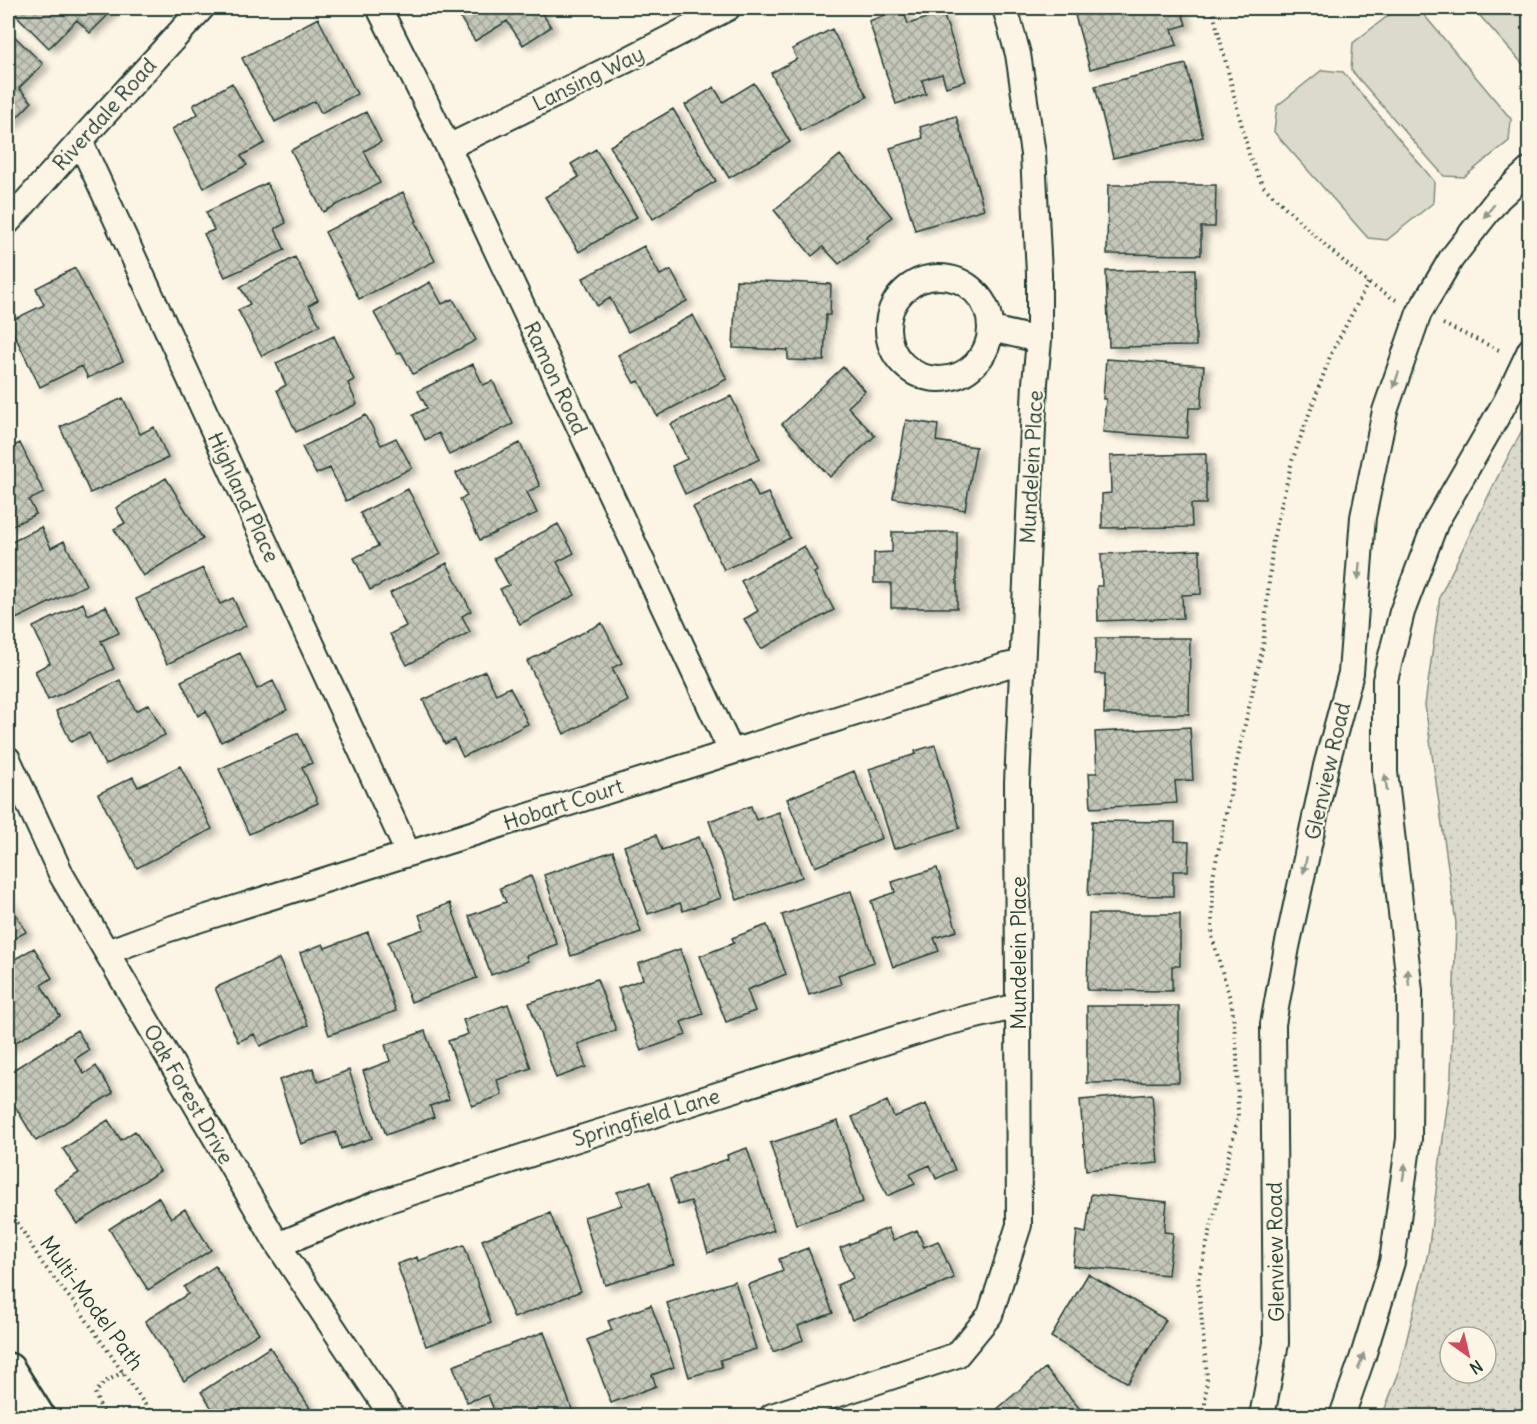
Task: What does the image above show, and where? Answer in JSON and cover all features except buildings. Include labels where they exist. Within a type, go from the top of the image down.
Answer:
[{"type":"main road","points":[[8,1370],[37,1416]]},
{"type":"street","name":"Riverdale Road","points":[[8,222],[202,8]]},
{"type":"street","name":"Ramon Road","points":[[379,8],[448,147],[731,751]]},
{"type":"street","name":"Lansing Way","points":[[448,147],[728,8]]},
{"type":"street","name":"Mundelein Place","points":[[772,1416],[957,1355],[990,1315],[1019,1225],[1017,783],[1035,382],[1039,340],[1039,274],[1033,154],[1018,54],[1005,8]]},
{"type":"street","name":"Highland Place","points":[[80,141],[408,853]]},
{"type":"street","name":"Glenview Road","points":[[1262,1416],[1276,1343],[1273,1024],[1326,766],[1351,673],[1363,517],[1385,411],[1419,313],[1451,259],[1498,199],[1530,169]]},
{"type":"street","points":[[934,276],[951,278],[967,285],[980,296],[988,312],[990,329],[987,345],[979,360],[967,371],[952,378],[935,379],[919,375],[905,366],[894,354],[888,338],[888,321],[893,305],[903,291],[918,281],[934,276]]},
{"type":"street","points":[[990,329],[1039,340]]},
{"type":"street","name":"Glenview Road","points":[[1342,1416],[1392,1262],[1409,1139],[1410,991],[1385,772],[1385,680],[1402,612],[1436,522],[1506,401],[1527,356]]},
{"type":"street","name":"Hobart Court","points":[[106,952],[177,927],[731,751],[1005,666],[1022,663]]},
{"type":"street","name":"Oak Forest Drive","points":[[8,759],[62,876],[106,952],[278,1245],[392,1416]]},
{"type":"street","name":"Springfield Lane","points":[[278,1245],[376,1204],[557,1145],[942,1024],[1018,1006]]},
{"type":"path","points":[[1212,8],[1250,158],[1263,186],[1368,283],[1419,313],[1527,356]]},
{"type":"path","points":[[1204,1416],[1207,1377],[1198,1280],[1238,1118],[1237,1052],[1232,1006],[1212,936],[1213,876],[1263,646],[1273,539],[1292,461],[1331,354],[1368,283]]},
{"type":"path","name":"Multi-Model Path","points":[[8,1207],[42,1263],[81,1312],[153,1416]]},
{"type":"path","points":[[106,1416],[95,1393],[105,1382],[123,1372]]},
{"type":"shaded area","points":[[1398,8],[1419,9],[1511,119],[1509,141],[1464,177],[1444,176],[1351,70],[1353,43]]},
{"type":"shaded area","points":[[1473,8],[1529,8],[1529,71]]},
{"type":"shaded area","points":[[1322,70],[1343,72],[1434,181],[1433,203],[1387,240],[1368,238],[1274,132],[1277,106]]},
{"type":"shaded area","points":[[1529,417],[1529,1416],[1382,1416],[1398,1375],[1428,1253],[1451,1077],[1456,923],[1425,705],[1440,596]]}]
